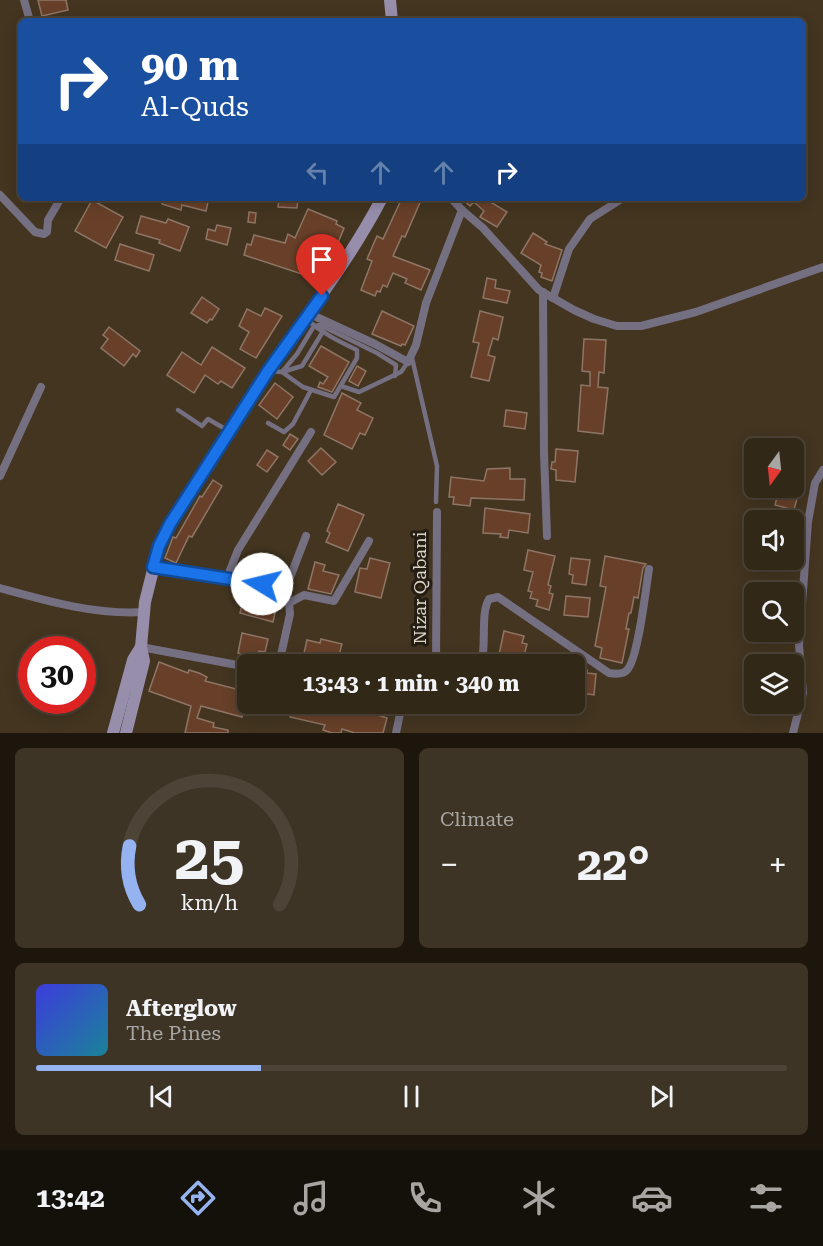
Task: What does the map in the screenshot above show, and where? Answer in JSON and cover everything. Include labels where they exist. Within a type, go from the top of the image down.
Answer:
[{"type":"street","points":[[24,0],[29,18]]},
{"type":"street","points":[[390,0],[392,18]]},
{"type":"street","points":[[0,195],[35,232],[44,234],[47,232],[48,220],[59,201]]},
{"type":"street","points":[[126,733],[144,661],[141,647],[144,612],[159,546],[170,524],[268,371],[310,319],[380,201]]},
{"type":"street","points":[[454,201],[483,228],[543,292],[594,319],[617,326],[641,326],[696,312],[823,267]]},
{"type":"street","points":[[553,298],[570,249],[590,219],[618,201]]},
{"type":"street","points":[[310,319],[410,358],[416,345],[426,303],[462,210]]},
{"type":"street","points":[[543,292],[543,420],[547,536]]},
{"type":"street","points":[[0,477],[40,387]]},
{"type":"street","points":[[227,578],[238,550],[311,432]]},
{"type":"street","points":[[793,733],[803,693],[799,645],[808,522],[815,483],[823,470]]},
{"type":"street","name":"Nizar Qabani","points":[[436,654],[437,512]]},
{"type":"street","points":[[284,593],[306,536]]},
{"type":"street","points":[[289,603],[304,595],[334,601],[369,541]]},
{"type":"street","points":[[153,567],[262,584],[284,593],[289,603],[290,614],[281,654]]},
{"type":"street","points":[[585,657],[609,673],[622,673],[627,670],[632,663],[639,632],[649,569]]},
{"type":"street","points":[[0,588],[88,609],[122,613],[144,612]]},
{"type":"street","points":[[483,654],[486,606],[489,599],[498,597],[581,654]]},
{"type":"street","points":[[141,647],[237,665]]},
{"type":"street","points":[[112,733],[133,660],[141,647]]},
{"type":"street","points":[[396,733],[400,714]]},
{"type":"lane","points":[[310,319],[322,333],[358,348],[377,352],[396,365],[395,376]]},
{"type":"lane","points":[[310,319],[358,348]]},
{"type":"lane","points":[[282,372],[297,354],[310,319]]},
{"type":"lane","points":[[268,371],[282,372],[302,366],[322,333]]},
{"type":"lane","points":[[282,372],[311,390],[334,398],[357,358],[358,348]]},
{"type":"lane","points":[[341,386],[359,392],[401,372],[410,358]]},
{"type":"lane","points":[[410,358],[437,466],[436,502]]},
{"type":"lane","points":[[268,423],[284,432],[293,424],[311,390]]},
{"type":"lane","points":[[178,410],[202,426],[208,419],[230,431]]},
{"type":"building","points":[[38,0],[66,0],[68,10],[42,16]]},
{"type":"building","points":[[91,201],[123,217],[106,248],[75,231]]},
{"type":"building","points":[[162,201],[208,202],[206,211],[182,205],[181,210],[162,204]]},
{"type":"building","points":[[279,201],[298,201],[297,208],[278,207]]},
{"type":"building","points":[[401,201],[421,201],[405,237],[402,236],[393,256],[430,270],[421,290],[405,283],[407,279],[393,273],[387,287],[383,285],[375,296],[361,290],[372,261],[367,259],[377,236],[383,239]]},
{"type":"building","points":[[464,201],[489,201],[507,212],[497,227],[480,217],[484,211],[474,202],[470,206]]},
{"type":"building","points":[[308,209],[337,221],[336,224],[344,228],[336,248],[316,240],[309,263],[315,265],[311,277],[244,255],[247,244],[251,245],[254,235],[285,243],[288,234],[295,238]]},
{"type":"building","points":[[249,212],[256,213],[255,223],[248,222]]},
{"type":"building","points":[[141,216],[166,223],[168,219],[189,227],[180,251],[159,243],[160,240],[136,233]]},
{"type":"building","points":[[217,225],[231,228],[227,245],[206,239],[208,229],[215,231]]},
{"type":"building","points":[[533,233],[547,242],[545,244],[562,250],[552,281],[541,277],[542,273],[539,272],[541,265],[521,253]]},
{"type":"building","points":[[120,244],[154,255],[149,271],[115,260]]},
{"type":"building","points":[[487,278],[496,280],[495,288],[510,291],[507,303],[483,298]]},
{"type":"building","points":[[202,297],[219,309],[212,320],[210,319],[207,323],[191,313]]},
{"type":"building","points":[[265,308],[282,316],[256,358],[240,349],[249,332],[239,326],[247,309],[261,316]]},
{"type":"building","points":[[382,311],[414,326],[405,345],[401,346],[372,334]]},
{"type":"building","points":[[480,311],[503,317],[498,340],[493,338],[488,355],[495,357],[489,381],[471,377],[479,343],[473,342]]},
{"type":"building","points":[[109,327],[140,351],[136,357],[133,354],[124,366],[101,348],[108,339],[103,335]]},
{"type":"building","points":[[584,339],[606,340],[604,373],[599,372],[598,387],[608,388],[603,434],[578,431],[581,385],[590,386],[590,372],[582,371]]},
{"type":"building","points":[[321,346],[349,362],[332,392],[318,387],[320,382],[323,384],[328,377],[309,366]]},
{"type":"building","points":[[212,347],[245,368],[232,388],[221,381],[218,384],[205,375],[194,393],[167,375],[182,352],[201,365]]},
{"type":"building","points":[[357,366],[366,371],[358,386],[349,381]]},
{"type":"building","points":[[275,383],[293,397],[277,419],[259,405]]},
{"type":"building","points":[[342,393],[361,403],[357,410],[373,418],[365,435],[360,433],[352,449],[324,435]]},
{"type":"building","points":[[506,410],[527,413],[525,429],[504,426]]},
{"type":"building","points":[[290,434],[298,439],[290,450],[283,445]]},
{"type":"building","points":[[321,448],[336,462],[322,475],[308,461]]},
{"type":"building","points":[[556,449],[578,451],[575,482],[556,480],[556,470],[551,469],[552,462],[555,462]]},
{"type":"building","points":[[267,450],[278,457],[267,472],[257,465]]},
{"type":"building","points":[[510,468],[510,479],[525,479],[524,500],[471,498],[470,506],[453,504],[454,497],[449,497],[451,477],[484,481],[487,469]]},
{"type":"building","points":[[213,480],[222,486],[192,537],[189,536],[176,563],[165,558],[173,537],[176,538],[200,496],[202,497]]},
{"type":"building","points":[[777,498],[797,498],[794,510],[775,505]]},
{"type":"building","points":[[338,504],[364,515],[348,551],[326,542],[330,533],[327,531]]},
{"type":"building","points":[[485,508],[530,514],[528,533],[509,530],[508,538],[500,537],[501,534],[483,533]]},
{"type":"building","points":[[528,550],[555,556],[548,585],[551,586],[549,593],[553,594],[549,610],[536,606],[538,600],[530,598],[532,592],[528,591],[533,572],[524,570]]},
{"type":"building","points":[[605,556],[646,564],[643,568],[638,598],[634,597],[631,613],[629,613],[626,629],[629,629],[622,663],[600,658],[602,648],[595,646],[606,587],[600,586]]},
{"type":"building","points":[[370,558],[390,563],[381,598],[355,592],[360,568],[367,569]]},
{"type":"building","points":[[571,558],[590,560],[586,585],[572,583],[573,575],[569,574]]},
{"type":"building","points":[[315,562],[325,565],[323,571],[339,575],[331,594],[308,589]]},
{"type":"building","points":[[245,591],[278,600],[273,622],[240,613]]},
{"type":"building","points":[[566,596],[590,598],[588,617],[564,615]]},
{"type":"building","points":[[504,631],[524,636],[522,643],[527,644],[524,654],[499,654]]},
{"type":"building","points":[[242,633],[268,639],[265,652],[238,653]]},
{"type":"building","points":[[321,639],[342,644],[339,654],[304,654],[307,640],[320,643]]},
{"type":"building","points":[[159,662],[188,673],[189,670],[207,677],[205,681],[237,689],[237,714],[243,714],[242,717],[201,706],[197,718],[214,723],[213,727],[228,730],[228,733],[185,733],[191,706],[149,691]]},
{"type":"building","points":[[585,670],[587,673],[596,674],[594,695],[585,694]]},
{"type":"building","points":[[291,714],[374,714],[387,718],[383,733],[355,733],[342,729],[341,733],[332,733],[323,730],[325,725],[290,717]]},
{"type":"route","points":[[262,584],[153,567],[159,546],[170,524],[268,371],[322,296]]}]
